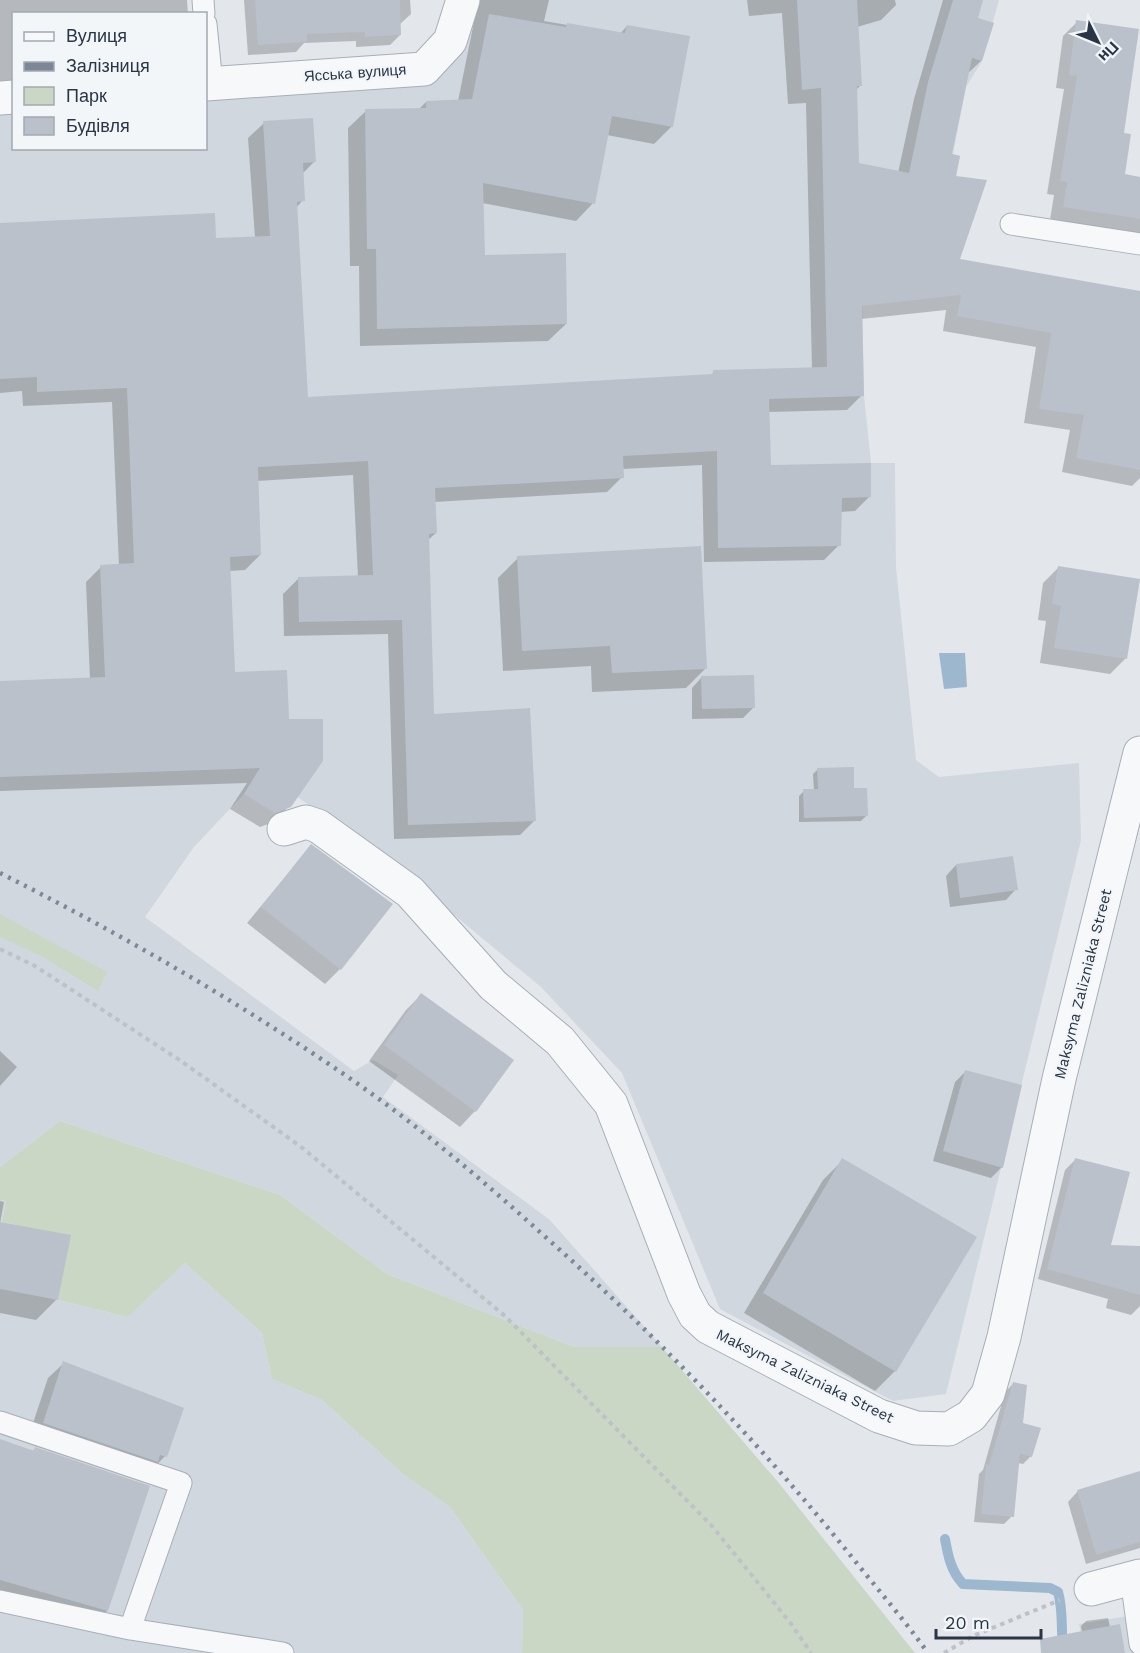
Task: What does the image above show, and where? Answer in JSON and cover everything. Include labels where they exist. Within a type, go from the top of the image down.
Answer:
[{"type":"street","name":"Ясська вулиця","points":[[209,84],[424,69],[450,41],[463,0]]},
{"type":"street","name":"Maksyma Zalizniaka Street","points":[[284,829],[306,822],[318,826],[410,892],[493,985],[560,1041],[611,1104],[684,1294],[695,1314],[708,1328],[879,1416],[916,1428],[950,1429],[971,1416],[988,1394],[1004,1336],[1059,1079],[1140,753]]},
{"type":"street","points":[[1091,1589],[1135,1577]]},
{"type":"lane","points":[[207,44],[209,84]]},
{"type":"lane","points":[[1011,224],[1140,244]]},
{"type":"lane","points":[[0,1422],[181,1483],[130,1629]]},
{"type":"lane","points":[[1135,1577],[1140,1644]]},
{"type":"lane","points":[[0,1601],[130,1629],[283,1653]]},
{"type":"path","points":[[0,949],[35,966],[181,1061],[300,1146],[505,1316],[712,1526],[792,1625],[811,1653]]},
{"type":"path","points":[[944,1653],[973,1636],[1091,1589]]},
{"type":"shaded area","points":[[466,0],[999,0],[982,61],[966,87],[953,154],[960,156],[950,209],[861,225],[864,396],[871,463],[895,463],[896,567],[916,760],[939,777],[1079,763],[1081,840],[946,1394],[893,1401],[720,1309],[622,1073],[541,987],[371,846],[258,771],[244,794],[194,847],[145,917],[354,1071],[373,1060],[398,1075],[383,1097],[550,1220],[662,1347],[574,1347],[387,1274],[280,1195],[60,1121],[0,1167],[0,101],[12,100],[12,150],[207,150],[207,86],[422,71]]},
{"type":"shaded area","points":[[0,1200],[6,1201],[2,1222],[71,1235],[58,1300],[128,1317],[185,1263],[262,1333],[272,1379],[322,1400],[404,1475],[450,1507],[523,1610],[522,1653],[0,1653]]},
{"type":"shaded area","points":[[1140,1614],[1140,1653],[1085,1653],[1079,1624]]},
{"type":"green space","points":[[0,914],[107,972],[98,991],[43,957],[0,937]]},
{"type":"green space","points":[[60,1121],[280,1195],[387,1274],[574,1347],[662,1347],[778,1482],[915,1653],[522,1653],[523,1610],[450,1507],[404,1475],[322,1400],[272,1379],[262,1333],[185,1263],[128,1317],[58,1300],[70,1236],[2,1222],[6,1201],[0,1200],[0,1167]]},
{"type":"water","points":[[939,653],[965,653],[967,687],[944,689]]},
{"type":"building","points":[[255,0],[400,0],[401,35],[365,37],[365,32],[307,34],[307,42],[258,45]]},
{"type":"building","points":[[797,0],[857,0],[862,86],[857,86],[859,163],[909,173],[928,82],[953,0],[983,0],[978,18],[994,23],[982,61],[972,58],[952,154],[960,156],[956,176],[987,180],[960,259],[1140,291],[1140,470],[1076,458],[1084,415],[1039,409],[1051,333],[957,316],[961,295],[862,306],[864,396],[769,399],[771,465],[871,463],[871,497],[842,498],[841,546],[718,548],[717,451],[623,456],[624,478],[435,488],[437,533],[429,534],[434,714],[530,708],[536,821],[408,825],[402,620],[299,622],[298,577],[373,575],[368,461],[258,467],[261,555],[230,557],[235,672],[287,670],[289,719],[323,719],[323,761],[291,807],[275,813],[244,794],[260,768],[0,777],[0,681],[105,677],[100,565],[134,563],[127,388],[37,392],[37,377],[0,379],[0,223],[215,213],[216,238],[270,236],[263,121],[313,118],[316,162],[303,163],[305,201],[297,202],[308,397],[713,374],[713,370],[827,367],[821,88],[802,90]]},
{"type":"building","points":[[489,14],[566,27],[567,23],[625,33],[627,25],[690,36],[673,127],[612,116],[595,204],[483,183],[485,255],[566,253],[567,324],[377,329],[376,249],[367,249],[365,109],[426,108],[426,101],[472,99]]},
{"type":"building","points":[[1076,20],[1139,29],[1124,133],[1131,134],[1125,174],[1140,177],[1140,219],[1063,207],[1067,182],[1060,181],[1077,76],[1069,75]]},
{"type":"building","points":[[701,546],[707,669],[612,673],[610,646],[522,651],[517,556]]},
{"type":"building","points":[[1058,566],[1140,579],[1127,659],[1054,648],[1061,606],[1052,604]]},
{"type":"building","points":[[754,675],[755,708],[702,709],[701,676]]},
{"type":"building","points":[[854,767],[854,788],[867,788],[868,816],[804,818],[803,789],[818,789],[817,768]]},
{"type":"building","points":[[311,844],[393,904],[341,970],[261,907]]},
{"type":"building","points":[[1013,856],[1018,890],[960,898],[956,864]]},
{"type":"building","points":[[421,993],[514,1060],[476,1112],[384,1045]]},
{"type":"building","points":[[965,1070],[1022,1085],[1003,1168],[943,1151]]},
{"type":"building","points":[[842,1158],[977,1237],[896,1372],[763,1293]]},
{"type":"building","points":[[1075,1158],[1130,1172],[1111,1245],[1140,1246],[1140,1295],[1047,1269]]},
{"type":"building","points":[[0,1222],[71,1235],[58,1300],[0,1289]]},
{"type":"building","points":[[63,1361],[184,1408],[167,1457],[160,1455],[158,1462],[43,1423]]},
{"type":"building","points":[[1013,1382],[1027,1385],[1023,1423],[1041,1428],[1032,1457],[1020,1454],[1014,1517],[981,1514],[986,1464],[989,1465]]},
{"type":"building","points":[[0,1439],[34,1451],[35,1447],[150,1486],[108,1611],[0,1580]]},
{"type":"building","points":[[1140,1471],[1140,1542],[1096,1555],[1077,1490]]},
{"type":"building","points":[[1120,1624],[1125,1653],[1041,1653],[1040,1639]]},
{"type":"waterway","points":[[945,1539],[953,1569],[963,1584],[1050,1588],[1058,1592],[1064,1653]]},
{"type":"railway","points":[[0,873],[89,919],[261,1020],[371,1093],[470,1171],[625,1310],[744,1432],[819,1517],[928,1653]]}]
